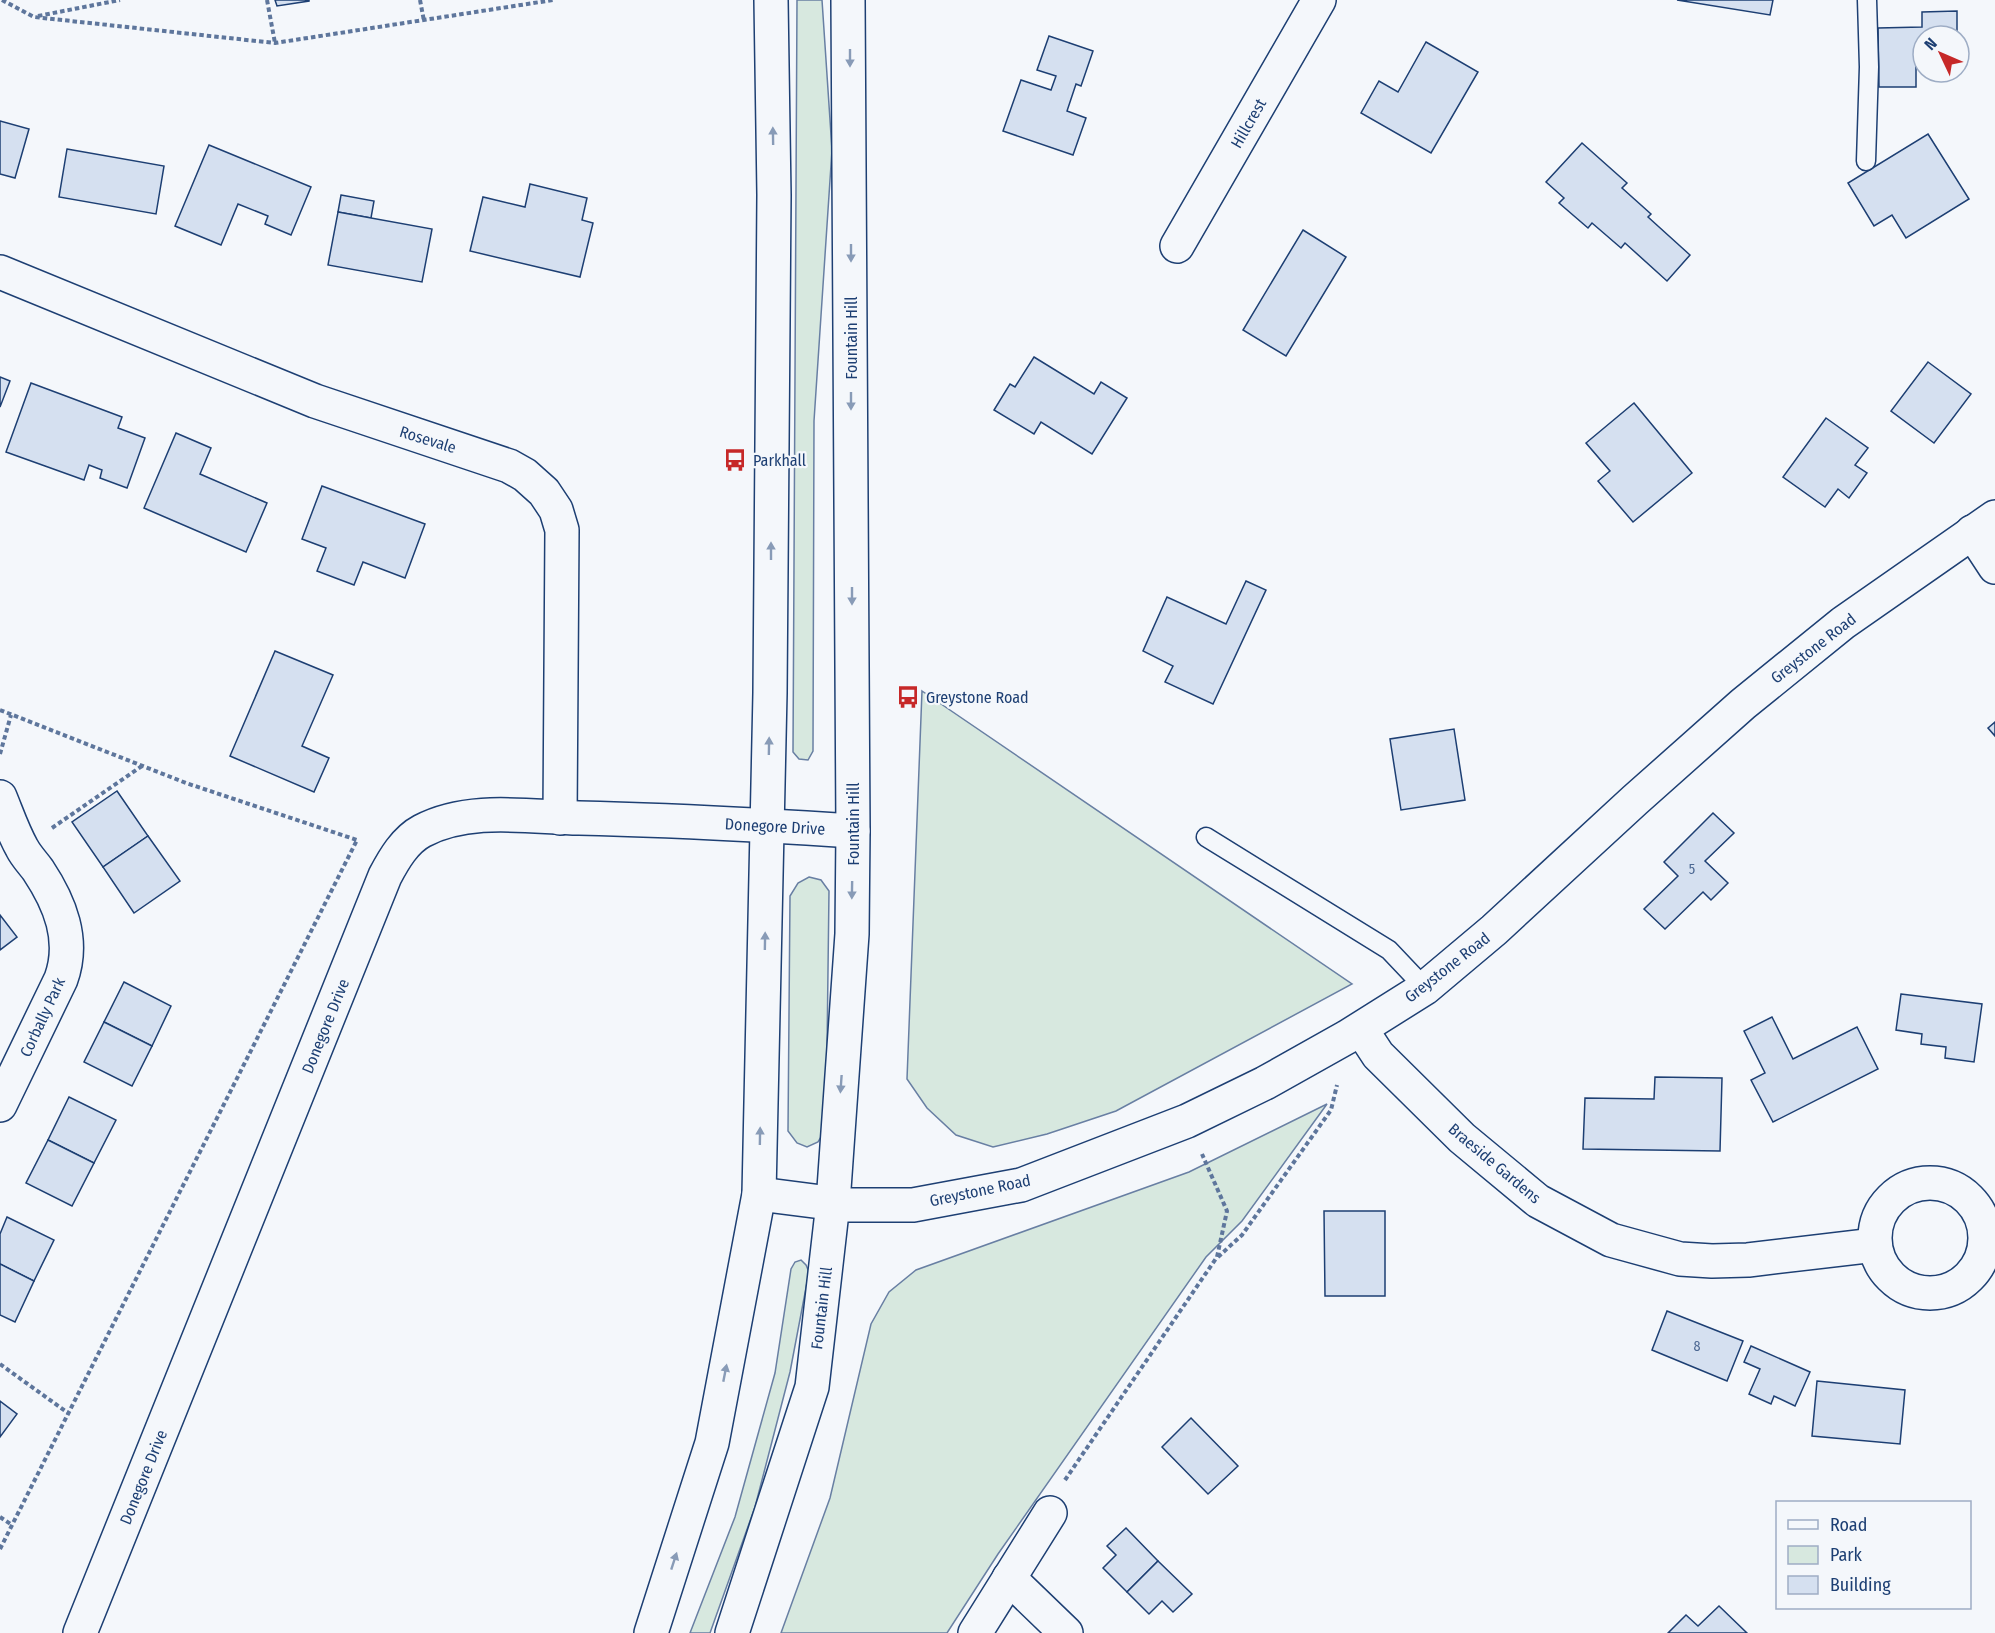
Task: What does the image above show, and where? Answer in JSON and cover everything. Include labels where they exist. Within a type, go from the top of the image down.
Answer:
[{"type":"street","points":[[651,1633],[711,1443],[759,1194],[768,825],[774,195],[771,0]]},
{"type":"street","name":"Fountain Hill","points":[[732,1633],[812,1387],[833,1203],[852,934],[848,0]]},
{"type":"street","name":"Hillcrest","points":[[1177,246],[1319,0]]},
{"type":"street","name":"Rosevale","points":[[0,272],[315,401],[496,461],[525,475],[535,483],[550,500],[562,530],[560,818]]},
{"type":"street","points":[[1984,525],[1995,567]]},
{"type":"street","name":"Greystone Road","points":[[759,1194],[833,1203],[913,1205],[1021,1185],[1187,1120],[1265,1083],[1354,1033],[1425,988],[1494,930],[1743,704],[1843,623],[1984,525]]},
{"type":"street","name":"Corbally Park","points":[[0,797],[22,849],[40,873],[59,907],[66,935],[67,957],[61,979],[0,1105]]},
{"type":"street","name":"Donegore Drive","points":[[80,1633],[381,887],[397,854],[421,831],[454,820],[489,815],[768,825],[853,831]]},
{"type":"street","name":"Braeside Gardens","points":[[1354,1033],[1462,1138],[1538,1201],[1611,1240],[1680,1259],[1712,1261],[1748,1260],[1875,1245]]},
{"type":"street","points":[[1929,1183],[1947,1185],[1964,1194],[1989,1223],[1981,1260],[1971,1275],[1957,1287],[1940,1293],[1922,1293],[1904,1288],[1890,1277],[1880,1262],[1875,1245],[1875,1227],[1882,1209],[1895,1195],[1911,1186],[1929,1183]]},
{"type":"street","points":[[975,1633],[1050,1513]]},
{"type":"street","points":[[1009,1578],[1066,1633]]},
{"type":"lane","points":[[1866,161],[1869,67],[1867,0]]},
{"type":"lane","points":[[1206,837],[1389,950],[1425,988]]},
{"type":"path","points":[[2,0],[33,17],[275,43],[553,0]]},
{"type":"path","points":[[33,17],[120,0]]},
{"type":"path","points":[[267,0],[275,43]]},
{"type":"path","points":[[420,0],[424,21]]},
{"type":"path","points":[[0,710],[198,787],[397,854]]},
{"type":"path","points":[[0,754],[12,715]]},
{"type":"path","points":[[22,849],[142,766]]},
{"type":"path","points":[[0,1549],[357,840]]},
{"type":"path","points":[[1050,1513],[1057,1492],[1218,1257],[1242,1235],[1331,1110],[1354,1033]]},
{"type":"path","points":[[1187,1120],[1227,1211],[1218,1257]]},
{"type":"path","points":[[0,1364],[68,1413]]},
{"type":"path","points":[[0,1516],[12,1525]]},
{"type":"green space","points":[[797,0],[822,0],[832,150],[814,421],[813,751],[808,760],[799,759],[793,752]]},
{"type":"green space","points":[[922,691],[1352,984],[1116,1111],[1047,1134],[993,1147],[956,1135],[927,1108],[907,1079]]},
{"type":"green space","points":[[809,877],[821,880],[829,891],[826,1129],[818,1142],[807,1147],[797,1143],[788,1131],[790,896],[798,883]]},
{"type":"green space","points":[[1327,1104],[1242,1221],[1206,1257],[998,1554],[947,1633],[781,1633],[830,1498],[871,1324],[889,1292],[916,1270],[1189,1172]]},
{"type":"green space","points":[[801,1260],[809,1272],[790,1372],[755,1507],[710,1633],[690,1633],[735,1517],[775,1373],[791,1269],[795,1262]]},
{"type":"building","points":[[275,0],[309,0],[309,1],[277,6]]},
{"type":"building","points":[[1677,0],[1773,0],[1770,15]]},
{"type":"building","points":[[1957,11],[1957,24],[1922,24],[1922,12]]},
{"type":"building","points":[[1911,27],[1911,84],[1916,84],[1916,87],[1879,87],[1878,28]]},
{"type":"building","points":[[1049,36],[1093,51],[1081,86],[1076,84],[1067,111],[1086,118],[1073,155],[1003,131],[1021,80],[1051,90],[1056,76],[1037,70]]},
{"type":"building","points":[[1426,42],[1478,72],[1431,153],[1361,113],[1379,81],[1398,92]]},
{"type":"building","points":[[0,121],[29,129],[15,178],[0,174]]},
{"type":"building","points":[[1928,134],[1969,199],[1906,238],[1892,215],[1874,226],[1848,183]]},
{"type":"building","points":[[1582,143],[1627,183],[1622,188],[1651,214],[1648,217],[1690,255],[1667,281],[1625,243],[1621,248],[1592,223],[1588,228],[1559,203],[1564,198],[1546,182]]},
{"type":"building","points":[[209,145],[311,187],[291,235],[265,224],[268,216],[238,204],[221,245],[175,226]]},
{"type":"building","points":[[67,149],[164,166],[156,214],[59,197]]},
{"type":"building","points":[[530,184],[587,198],[582,220],[593,223],[580,277],[470,251],[483,197],[525,207]]},
{"type":"building","points":[[341,195],[374,201],[371,218],[338,212]]},
{"type":"building","points":[[338,212],[432,229],[422,282],[328,265]]},
{"type":"building","points":[[1303,230],[1346,257],[1286,356],[1243,330]]},
{"type":"building","points":[[1034,357],[1094,394],[1101,382],[1127,398],[1092,454],[1041,422],[1034,434],[994,410],[1010,384],[1015,387]]},
{"type":"building","points":[[1928,362],[1971,394],[1934,443],[1891,411]]},
{"type":"building","points":[[0,377],[10,381],[0,407]]},
{"type":"building","points":[[31,383],[122,417],[118,428],[145,438],[127,488],[100,478],[102,470],[89,465],[84,480],[6,452]]},
{"type":"building","points":[[1634,403],[1692,473],[1633,522],[1598,481],[1610,471],[1586,443]]},
{"type":"building","points":[[1826,418],[1868,448],[1855,465],[1867,473],[1849,498],[1838,489],[1825,507],[1783,477]]},
{"type":"building","points":[[176,433],[211,448],[200,474],[267,503],[246,552],[144,508]]},
{"type":"building","points":[[322,486],[425,524],[405,578],[363,562],[354,585],[317,571],[326,548],[302,539]]},
{"type":"building","points":[[1246,581],[1266,590],[1213,704],[1165,682],[1173,666],[1143,651],[1167,597],[1226,624]]},
{"type":"building","points":[[275,651],[333,675],[302,746],[329,758],[314,792],[230,756]]},
{"type":"building","points":[[1995,722],[1995,736],[1988,728]]},
{"type":"building","points":[[1454,729],[1465,800],[1401,810],[1390,739]]},
{"type":"building","points":[[117,791],[148,836],[103,867],[72,822]]},
{"type":"building","points":[[1713,813],[1734,833],[1705,861],[1728,883],[1711,900],[1703,892],[1665,929],[1644,909],[1678,876],[1664,862]]},
{"type":"building","points":[[148,836],[180,881],[134,913],[103,867]]},
{"type":"building","points":[[0,915],[17,937],[0,950]]},
{"type":"building","points":[[124,982],[171,1006],[152,1046],[104,1022]]},
{"type":"building","points":[[1901,994],[1982,1004],[1974,1062],[1945,1058],[1946,1047],[1921,1044],[1922,1034],[1896,1030]]},
{"type":"building","points":[[1772,1017],[1793,1059],[1857,1027],[1878,1069],[1773,1122],[1751,1080],[1765,1073],[1744,1031]]},
{"type":"building","points":[[104,1022],[152,1046],[132,1086],[84,1062]]},
{"type":"building","points":[[1655,1077],[1722,1078],[1720,1151],[1583,1149],[1585,1098],[1654,1099]]},
{"type":"building","points":[[69,1097],[116,1120],[94,1163],[48,1140]]},
{"type":"building","points":[[48,1140],[94,1163],[72,1206],[26,1183]]},
{"type":"building","points":[[1324,1211],[1385,1211],[1385,1296],[1325,1296]]},
{"type":"building","points":[[7,1217],[54,1240],[34,1281],[0,1264],[0,1234]]},
{"type":"building","points":[[0,1264],[34,1281],[15,1322],[0,1315]]},
{"type":"building","points":[[1667,1311],[1743,1341],[1727,1381],[1652,1350]]},
{"type":"building","points":[[1751,1346],[1810,1372],[1795,1406],[1774,1396],[1771,1404],[1749,1394],[1760,1369],[1744,1362]]},
{"type":"building","points":[[1817,1381],[1905,1390],[1900,1444],[1812,1436]]},
{"type":"building","points":[[0,1401],[17,1414],[0,1437]]},
{"type":"building","points":[[1191,1418],[1238,1466],[1208,1494],[1162,1447]]},
{"type":"building","points":[[1126,1528],[1158,1561],[1127,1592],[1103,1568],[1116,1555],[1107,1546]]},
{"type":"building","points":[[1158,1561],[1192,1594],[1173,1612],[1162,1601],[1149,1614],[1127,1592]]},
{"type":"building","points":[[1719,1606],[1747,1633],[1668,1633],[1686,1615],[1698,1626]]},
{"type":"place","name":"Parkhall","points":[[735,460]]},
{"type":"place","name":"Greystone Road","points":[[908,697]]}]
